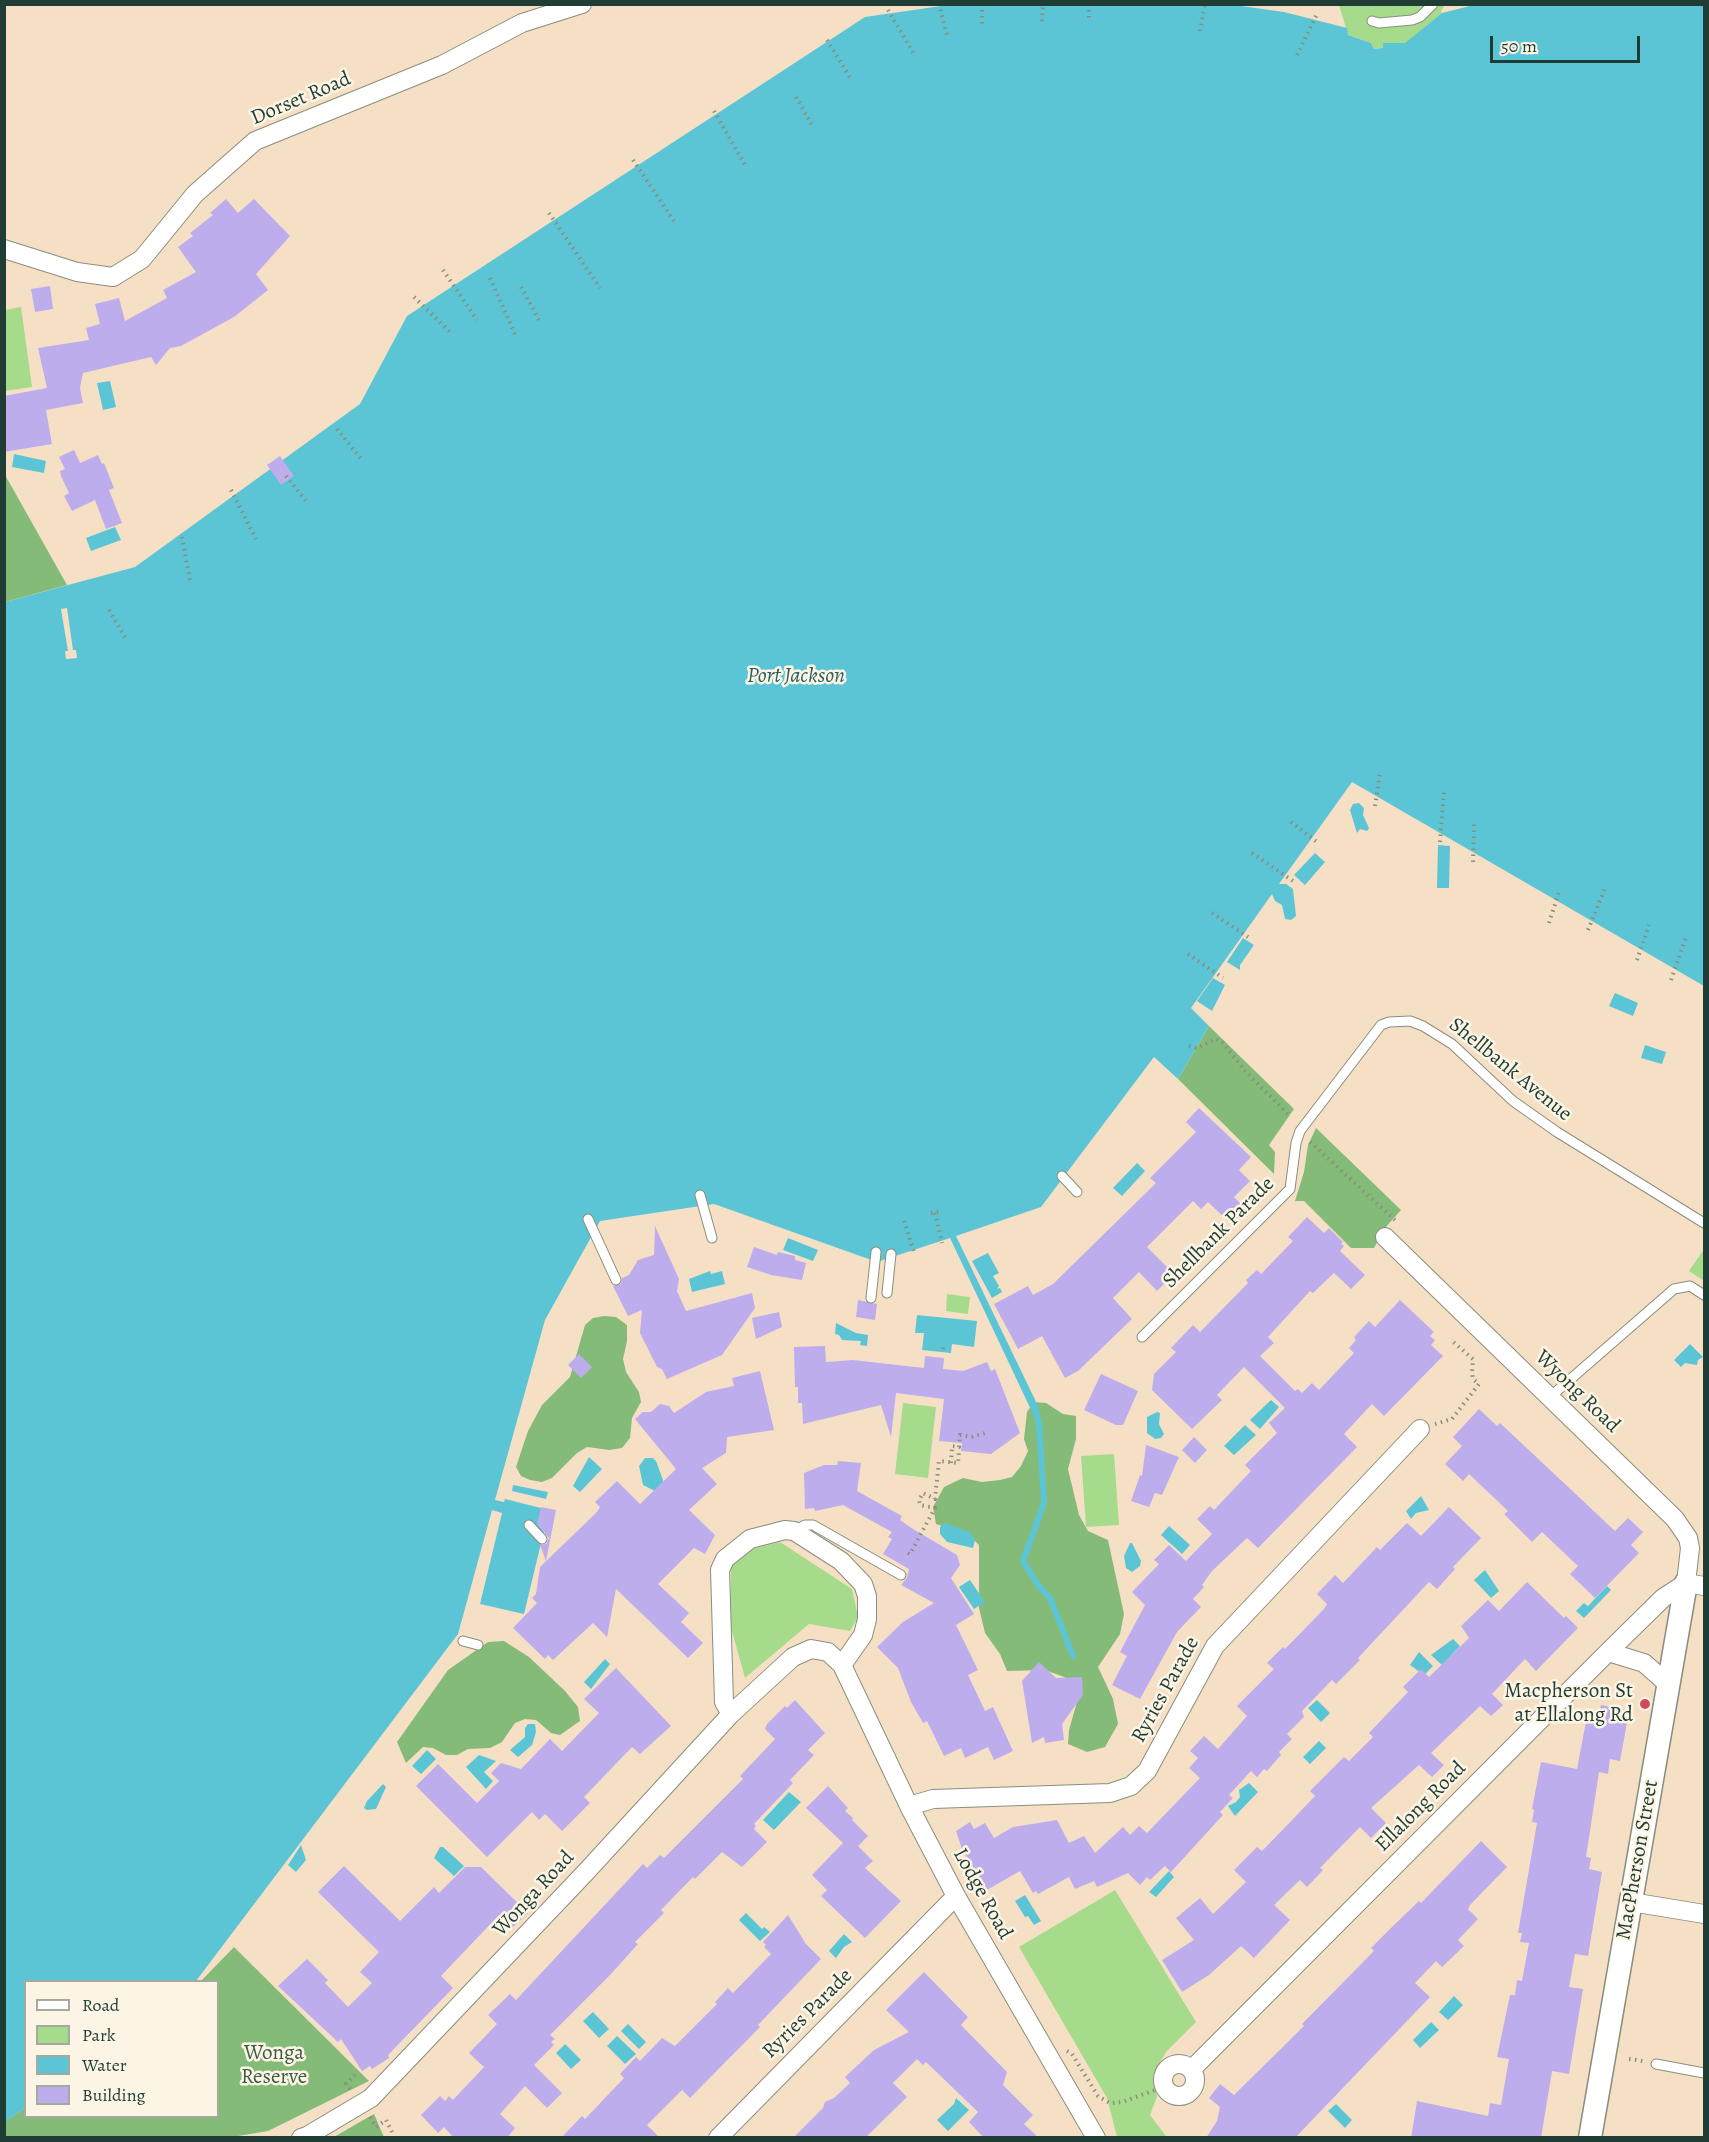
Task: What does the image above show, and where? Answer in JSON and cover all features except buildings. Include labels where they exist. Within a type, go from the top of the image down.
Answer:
[{"type":"street","name":"Dorset Road","points":[[4,249],[77,272],[113,277],[142,259],[195,194],[255,141],[442,65],[522,23],[582,4]]},
{"type":"street","name":"Wyong Road","points":[[1385,1237],[1675,1519],[1688,1538],[1695,1584]]},
{"type":"street","name":"Ryries Parade","points":[[909,1806],[933,1799],[1110,1793],[1131,1786],[1147,1771],[1215,1646],[1420,1429]]},
{"type":"street","points":[[731,1714],[724,1702],[720,1570],[725,1559],[750,1539],[778,1532],[794,1531],[841,1561],[863,1584],[867,1596],[867,1619],[863,1635],[842,1665]]},
{"type":"street","name":"Ellalong Road","points":[[1164,2087],[1164,2072],[1172,2065],[1183,2064],[1192,2069],[1663,1598],[1695,1584]]},
{"type":"street","name":"MacPherson Street","points":[[1590,2138],[1669,1684],[1695,1584]]},
{"type":"street","name":"Wonga Road","points":[[301,2138],[371,2098],[585,1873],[731,1714],[785,1664],[803,1651],[821,1649],[836,1657],[842,1665]]},
{"type":"street","points":[[1608,1652],[1644,1663],[1669,1684]]},
{"type":"street","name":"Lodge Road","points":[[842,1665],[909,1806],[956,1896],[1096,2138]]},
{"type":"street","name":"Ryries Parade","points":[[718,2138],[956,1896]]},
{"type":"street","points":[[1631,1902],[1704,1914]]},
{"type":"lane","points":[[1372,21],[1379,24],[1420,18],[1433,4]]},
{"type":"lane","name":"Shellbank Avenue","points":[[1296,1143],[1304,1124],[1381,1025],[1389,1022],[1410,1021],[1423,1026],[1452,1044],[1513,1101],[1557,1132],[1704,1223]]},
{"type":"lane","name":"Shellbank Parade","points":[[1142,1337],[1290,1189],[1296,1143]]},
{"type":"lane","points":[[1062,1176],[1077,1192]]},
{"type":"lane","points":[[700,1195],[712,1238]]},
{"type":"lane","points":[[588,1219],[616,1280]]},
{"type":"lane","points":[[871,1298],[876,1252]]},
{"type":"lane","points":[[887,1293],[891,1254]]},
{"type":"lane","points":[[1550,1397],[1674,1289],[1690,1286],[1704,1295]]},
{"type":"lane","points":[[529,1525],[542,1539]]},
{"type":"lane","points":[[794,1531],[805,1525],[813,1525],[901,1575]]},
{"type":"lane","points":[[463,1641],[478,1645]]},
{"type":"lane","points":[[1656,2064],[1704,2073]]},
{"type":"path","points":[[939,4],[947,34]]},
{"type":"path","points":[[982,4],[982,27]]},
{"type":"path","points":[[1042,21],[1043,4]]},
{"type":"path","points":[[1089,4],[1089,21]]},
{"type":"path","points":[[1200,31],[1205,4]]},
{"type":"path","points":[[888,10],[914,54]]},
{"type":"path","points":[[1297,55],[1317,14]]},
{"type":"path","points":[[827,40],[851,79]]},
{"type":"path","points":[[796,97],[812,125]]},
{"type":"path","points":[[714,111],[745,165]]},
{"type":"path","points":[[633,160],[674,221]]},
{"type":"path","points":[[549,213],[600,288]]},
{"type":"path","points":[[443,270],[477,320]]},
{"type":"path","points":[[490,278],[516,334]]},
{"type":"path","points":[[521,287],[539,320]]},
{"type":"path","points":[[414,297],[451,333]]},
{"type":"path","points":[[337,429],[362,459]]},
{"type":"path","points":[[286,476],[306,501]]},
{"type":"path","points":[[231,490],[256,539]]},
{"type":"path","points":[[182,537],[190,580]]},
{"type":"path","points":[[109,610],[125,637]]},
{"type":"path","points":[[1375,806],[1380,774]]},
{"type":"path","points":[[1440,842],[1444,792]]},
{"type":"path","points":[[1291,822],[1317,842]]},
{"type":"path","points":[[1473,862],[1474,824]]},
{"type":"path","points":[[1252,853],[1293,881]]},
{"type":"path","points":[[1588,930],[1605,888]]},
{"type":"path","points":[[1548,923],[1560,889]]},
{"type":"path","points":[[1212,913],[1248,937]]},
{"type":"path","points":[[1637,960],[1649,925]]},
{"type":"path","points":[[1671,980],[1686,937]]},
{"type":"path","points":[[1188,954],[1223,978]]},
{"type":"path","points":[[1189,1046],[1197,1048],[1216,1039],[1223,1042],[1246,1072],[1290,1116]]},
{"type":"path","points":[[1310,1142],[1394,1218]]},
{"type":"path","points":[[935,1213],[942,1243]]},
{"type":"path","points":[[904,1221],[914,1252]]},
{"type":"path","points":[[1420,1429],[1452,1419],[1479,1384],[1473,1379],[1473,1359],[1451,1340]]},
{"type":"path","points":[[951,1463],[952,1446],[959,1447],[960,1435],[971,1437],[989,1432]]},
{"type":"path","points":[[908,1553],[910,1554],[935,1508],[920,1505],[919,1500],[923,1493],[935,1499],[939,1461],[958,1463],[959,1451]]},
{"type":"path","points":[[1046,2050],[1061,2049],[1072,2054],[1098,2096],[1110,2103],[1122,2102],[1164,2087]]},
{"type":"path","points":[[1629,2059],[1643,2061]]},
{"type":"path","points":[[368,2114],[376,2127],[386,2120],[393,2134]]},
{"type":"green space","points":[[1339,5],[1445,5],[1442,13],[1405,44],[1383,44],[1383,48],[1374,49],[1371,43],[1348,35]]},
{"type":"green space","points":[[21,307],[32,387],[5,391],[5,310]]},
{"type":"green space","points":[[4,473],[67,585],[5,602],[4,602]]},
{"type":"green space","points":[[1209,1026],[1294,1109],[1269,1145],[1275,1152],[1274,1174],[1178,1079]]},
{"type":"green space","points":[[1316,1128],[1401,1210],[1385,1228],[1374,1248],[1351,1248],[1304,1201],[1295,1201],[1304,1172],[1308,1145]]},
{"type":"green space","points":[[1704,1249],[1704,1281],[1689,1271]]},
{"type":"green space","points":[[947,1294],[970,1297],[968,1314],[946,1311]]},
{"type":"green space","points":[[616,1317],[627,1325],[627,1341],[623,1359],[626,1372],[639,1392],[641,1402],[632,1418],[630,1438],[622,1448],[609,1450],[587,1447],[577,1453],[552,1478],[542,1482],[521,1476],[516,1467],[528,1431],[542,1405],[570,1377],[585,1325],[593,1318]]},
{"type":"green space","points":[[1034,1402],[1046,1403],[1063,1414],[1076,1416],[1076,1439],[1068,1469],[1079,1515],[1088,1531],[1108,1540],[1124,1614],[1120,1634],[1098,1667],[1113,1699],[1118,1724],[1105,1747],[1087,1752],[1068,1744],[1069,1730],[1081,1688],[1064,1677],[1045,1670],[1007,1671],[1000,1654],[985,1633],[979,1608],[979,1545],[968,1534],[936,1524],[933,1507],[944,1487],[963,1478],[982,1482],[1012,1477],[1021,1466],[1028,1451],[1024,1439],[1027,1412]]},
{"type":"green space","points":[[903,1403],[936,1407],[928,1478],[895,1474]]},
{"type":"green space","points":[[1114,1454],[1119,1525],[1086,1527],[1081,1456]]},
{"type":"green space","points":[[780,1542],[852,1589],[858,1617],[850,1631],[809,1624],[745,1678],[730,1624],[731,1567],[751,1549]]},
{"type":"green space","points":[[504,1641],[529,1657],[565,1691],[578,1707],[580,1721],[560,1735],[551,1733],[536,1720],[525,1719],[515,1723],[502,1742],[490,1748],[468,1749],[457,1755],[446,1755],[433,1748],[423,1747],[406,1763],[397,1742],[448,1670],[488,1642]]},
{"type":"green space","points":[[1115,1890],[1196,2022],[1166,2052],[1153,2075],[1157,2097],[1150,2115],[1165,2137],[1117,2137],[1107,2098],[1019,1947]]},
{"type":"green space","name":"Wonga Reserve","points":[[234,1947],[369,2081],[268,2131],[232,2137],[5,2137],[4,2122],[24,2109],[24,2118],[219,2118],[219,1980],[202,1980]]},
{"type":"green space","points":[[374,2114],[384,2137],[334,2137],[365,2119]]},
{"type":"water","name":"Port Jackson","points":[[955,4],[1227,4],[1284,12],[1347,28],[1348,35],[1371,43],[1374,49],[1383,48],[1383,43],[1405,43],[1442,13],[1474,5],[1704,5],[1704,986],[1352,782],[1279,884],[1286,884],[1293,889],[1296,916],[1291,920],[1285,919],[1282,905],[1275,901],[1272,894],[1191,1008],[1209,1026],[1178,1079],[1154,1057],[1041,1207],[956,1236],[1039,1408],[1038,1415],[1032,1412],[950,1238],[877,1262],[714,1204],[600,1221],[545,1320],[495,1500],[504,1502],[505,1499],[549,1510],[524,1614],[480,1604],[502,1513],[492,1510],[458,1634],[197,1980],[24,1980],[24,2109],[5,2122],[5,602],[135,567],[360,404],[407,316],[865,17]]},
{"type":"water","points":[[110,381],[116,407],[103,410],[97,383]]},
{"type":"water","points":[[14,454],[46,461],[44,473],[12,467]]},
{"type":"water","points":[[115,527],[121,540],[91,551],[86,538]]},
{"type":"water","points":[[1359,803],[1364,808],[1363,815],[1369,828],[1367,831],[1360,829],[1357,833],[1350,810],[1353,804]]},
{"type":"water","points":[[1438,845],[1450,846],[1449,888],[1437,888]]},
{"type":"water","points":[[1315,853],[1325,862],[1305,885],[1294,875]]},
{"type":"water","points":[[1243,938],[1254,945],[1240,965],[1240,970],[1227,962]]},
{"type":"water","points":[[1213,978],[1225,985],[1212,1011],[1197,1001]]},
{"type":"water","points":[[1615,993],[1638,1003],[1633,1016],[1609,1006]]},
{"type":"water","points":[[1645,1045],[1666,1052],[1662,1064],[1641,1058]]},
{"type":"water","points":[[1137,1163],[1145,1171],[1122,1196],[1113,1188]]},
{"type":"water","points":[[788,1238],[818,1250],[813,1261],[783,1250]]},
{"type":"water","points":[[988,1253],[999,1273],[993,1276],[999,1286],[997,1289],[1000,1288],[1002,1292],[992,1298],[972,1261]]},
{"type":"water","points":[[710,1271],[711,1274],[722,1271],[725,1284],[692,1292],[689,1279]]},
{"type":"water","points":[[917,1315],[977,1321],[974,1347],[952,1344],[951,1353],[922,1350],[924,1333],[915,1333]]},
{"type":"water","points":[[836,1323],[856,1333],[868,1335],[867,1346],[860,1345],[861,1341],[842,1340],[839,1335],[835,1334]]},
{"type":"water","points":[[1690,1344],[1703,1357],[1698,1360],[1697,1365],[1685,1363],[1681,1367],[1674,1360]]},
{"type":"water","points":[[1271,1400],[1279,1407],[1260,1429],[1250,1420]]},
{"type":"water","points":[[1157,1412],[1160,1413],[1159,1424],[1164,1434],[1161,1438],[1155,1439],[1147,1433],[1147,1417]]},
{"type":"water","points":[[1245,1425],[1256,1435],[1234,1455],[1224,1446]]},
{"type":"water","points":[[589,1457],[602,1469],[580,1492],[573,1486]]},
{"type":"water","points":[[645,1458],[653,1458],[656,1461],[663,1480],[663,1484],[655,1491],[643,1485],[639,1466]]},
{"type":"water","points":[[513,1485],[548,1492],[546,1499],[512,1491]]},
{"type":"water","points":[[1421,1496],[1429,1510],[1416,1513],[1411,1519],[1406,1511]]},
{"type":"water","points":[[944,1523],[970,1532],[975,1540],[973,1548],[947,1542],[940,1534],[940,1527]]},
{"type":"water","points":[[1169,1526],[1190,1545],[1182,1554],[1161,1535]]},
{"type":"water","points":[[1130,1543],[1141,1561],[1140,1566],[1132,1572],[1126,1568],[1124,1556]]},
{"type":"water","points":[[1485,1570],[1499,1591],[1491,1598],[1474,1580]]},
{"type":"water","points":[[970,1580],[985,1602],[974,1609],[959,1587]]},
{"type":"water","points":[[1607,1586],[1611,1590],[1584,1618],[1576,1611],[1584,1603],[1588,1606]]},
{"type":"water","points":[[1453,1639],[1460,1646],[1442,1665],[1431,1655]]},
{"type":"water","points":[[1419,1652],[1433,1666],[1424,1675],[1410,1665]]},
{"type":"water","points":[[605,1659],[610,1664],[591,1689],[584,1682]]},
{"type":"water","points":[[1317,1700],[1330,1713],[1321,1722],[1308,1708]]},
{"type":"water","points":[[528,1724],[535,1724],[536,1732],[532,1745],[518,1757],[510,1750],[525,1737],[525,1728]]},
{"type":"water","points":[[1319,1741],[1326,1748],[1310,1764],[1303,1757]]},
{"type":"water","points":[[427,1750],[436,1759],[421,1774],[412,1766]]},
{"type":"water","points":[[479,1755],[496,1761],[484,1772],[493,1781],[486,1789],[466,1767]]},
{"type":"water","points":[[1249,1783],[1258,1792],[1235,1816],[1228,1806],[1236,1802],[1240,1797],[1239,1790]]},
{"type":"water","points":[[383,1784],[386,1787],[376,1809],[364,1808],[367,1801]]},
{"type":"water","points":[[789,1792],[801,1802],[774,1830],[763,1820]]},
{"type":"water","points":[[301,1845],[306,1860],[296,1872],[288,1865]]},
{"type":"water","points":[[440,1847],[443,1847],[464,1866],[454,1876],[434,1858]]},
{"type":"water","points":[[1169,1871],[1174,1877],[1156,1897],[1149,1892]]},
{"type":"water","points":[[1025,1895],[1041,1921],[1034,1925],[1028,1916],[1025,1917],[1015,1901]]},
{"type":"water","points":[[746,1913],[762,1929],[764,1927],[770,1932],[760,1941],[739,1920]]},
{"type":"water","points":[[844,1934],[852,1942],[844,1947],[836,1958],[829,1951]]},
{"type":"water","points":[[1454,1996],[1463,2005],[1448,2020],[1439,2012]]},
{"type":"water","points":[[593,2012],[609,2029],[599,2038],[583,2021]]},
{"type":"water","points":[[1431,2022],[1439,2030],[1420,2048],[1413,2040]]},
{"type":"water","points":[[628,2024],[646,2042],[639,2049],[621,2031]]},
{"type":"water","points":[[617,2036],[636,2054],[625,2064],[607,2046]]},
{"type":"water","points":[[565,2044],[581,2060],[571,2069],[556,2053]]},
{"type":"water","points":[[956,2098],[969,2110],[948,2131],[937,2120],[954,2104]]},
{"type":"water","points":[[1336,2104],[1352,2120],[1345,2128],[1328,2111]]},
{"type":"pier","points":[[67,608],[73,650],[76,650],[77,658],[66,659],[65,651],[68,651],[61,609]]},
{"type":"waterway","points":[[1035,1410],[1039,1423],[1044,1503],[1023,1561],[1038,1585],[1050,1598],[1073,1656]]},
{"type":"place","name":"Macpherson St at Ellalong Rd","points":[[1645,1704]]}]
